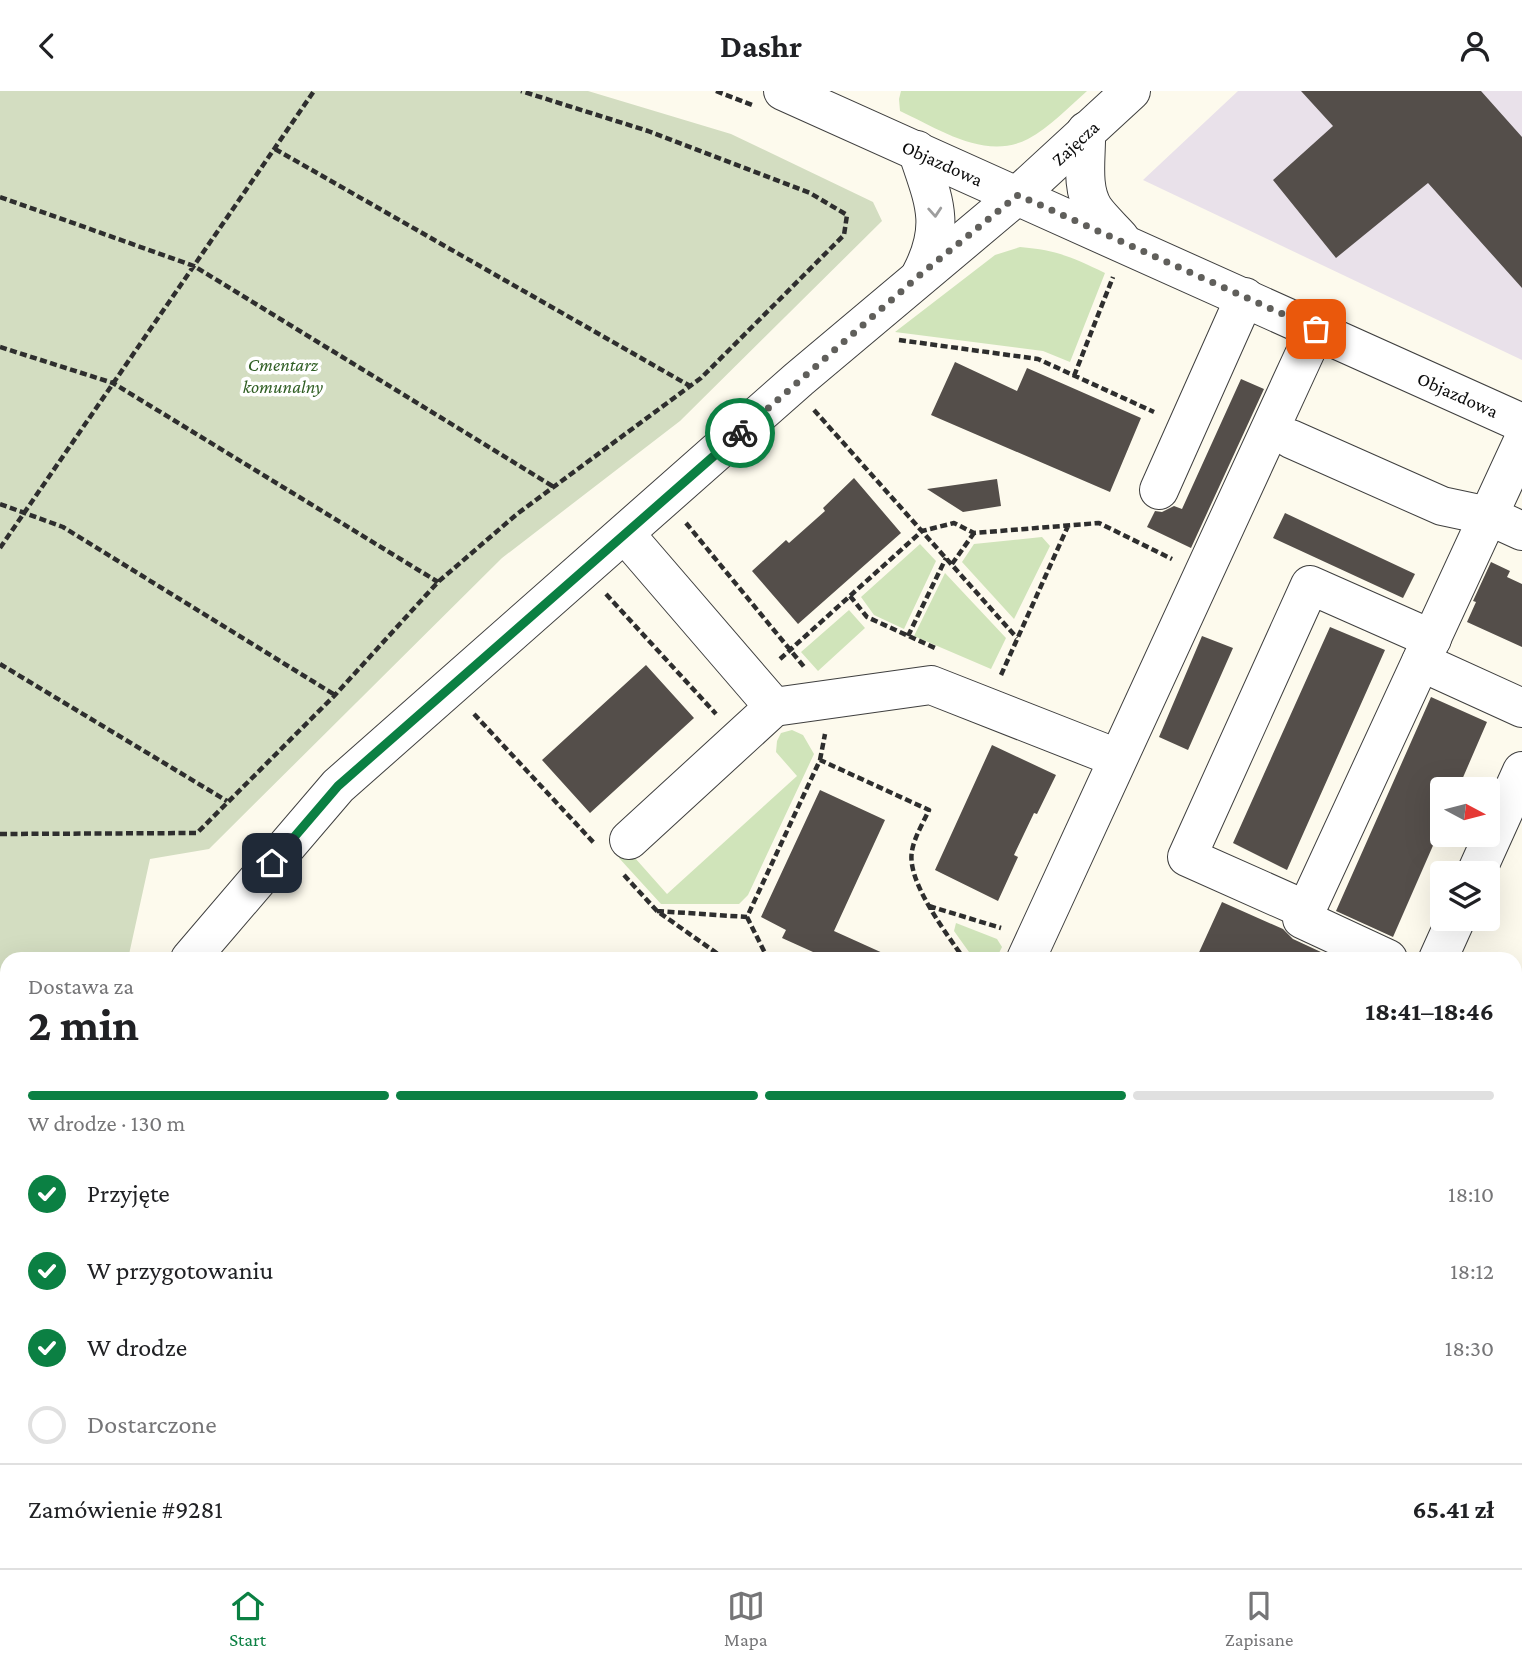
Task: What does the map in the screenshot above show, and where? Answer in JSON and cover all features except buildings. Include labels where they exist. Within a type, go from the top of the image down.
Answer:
[{"type":"street","name":"Objazdowa","points":[[783,91],[1018,195],[1120,258],[1245,297],[1522,423]]},
{"type":"street","name":"Zajęcza","points":[[196,952],[338,786],[921,274],[1018,195],[1131,91]]},
{"type":"street","points":[[1086,131],[1086,180],[1093,208],[1120,258]]},
{"type":"street","points":[[916,150],[935,205],[936,230],[929,259],[921,274]]},
{"type":"street","points":[[1159,490],[1245,297]]},
{"type":"street","points":[[1031,949],[1316,329]]},
{"type":"street","points":[[1292,439],[1443,506],[1505,524]]},
{"type":"street","points":[[1373,952],[1302,919],[1426,650],[1505,524],[1522,443]]},
{"type":"street","points":[[625,534],[764,695],[831,699],[931,685],[1117,758]]},
{"type":"street","points":[[1306,910],[1187,857],[1310,585],[1522,708]]},
{"type":"street","points":[[616,853],[739,739],[764,695]]},
{"type":"street","points":[[1481,861],[1522,771]]},
{"type":"street","points":[[1441,952],[1451,931]]},
{"type":"path","points":[[0,548],[314,91]]},
{"type":"path","points":[[0,834],[197,833],[335,695],[438,582],[517,514],[701,378],[844,235],[847,215],[810,193],[673,141],[521,91]]},
{"type":"path","points":[[275,149],[690,386]]},
{"type":"path","points":[[0,197],[194,266],[555,487]]},
{"type":"path","points":[[1074,376],[1120,258]]},
{"type":"path","points":[[854,333],[1038,359],[1187,427]]},
{"type":"path","points":[[0,347],[113,383],[438,582]]},
{"type":"path","points":[[793,386],[1017,638]]},
{"type":"path","points":[[666,498],[831,699]]},
{"type":"path","points":[[0,504],[63,527],[335,695]]},
{"type":"path","points":[[764,695],[791,649],[922,531],[954,523],[974,533],[1099,523],[1203,574]]},
{"type":"path","points":[[986,707],[1068,526]]},
{"type":"path","points":[[952,564],[974,533]]},
{"type":"path","points":[[908,636],[946,558]]},
{"type":"path","points":[[584,570],[739,739]]},
{"type":"path","points":[[850,596],[867,617],[942,651]]},
{"type":"path","points":[[0,664],[227,801]]},
{"type":"path","points":[[450,688],[616,853],[657,911],[715,952]]},
{"type":"path","points":[[747,917],[820,760],[929,810],[912,849],[910,864],[928,906],[959,952]]},
{"type":"path","points":[[928,906],[1031,949]]},
{"type":"path","points":[[657,911],[747,917]]},
{"type":"path","points":[[747,917],[764,952]]},
{"type":"shaded area","points":[[1238,91],[1522,91],[1522,360],[1143,180]]},
{"type":"green space","name":"Cmentarz komunalny","points":[[0,91],[588,91],[731,134],[873,202],[882,221],[680,421],[502,558],[209,849],[150,859],[130,952],[0,952]]},
{"type":"green space","points":[[901,91],[1087,91],[1059,117],[1028,139],[1012,145],[995,146],[962,140],[900,111]]},
{"type":"green space","points":[[1020,247],[1064,255],[1105,273],[1070,362],[1043,351],[895,332],[995,255]]},
{"type":"green space","points":[[1042,537],[1050,546],[1014,619],[962,562],[974,544]]},
{"type":"green space","points":[[920,544],[936,561],[904,629],[874,615],[861,597]]},
{"type":"green space","points":[[945,573],[1006,638],[991,669],[914,636]]},
{"type":"green space","points":[[849,610],[865,628],[818,671],[801,652]]},
{"type":"green space","points":[[792,730],[803,735],[814,754],[748,895],[739,904],[661,904],[619,858],[627,849],[667,894],[797,776],[776,752],[781,733]]},
{"type":"green space","points":[[956,923],[997,939],[1002,947],[1000,952],[969,952],[954,931]]},
{"type":"way so far","points":[[740,433],[921,274],[1018,195],[1316,329]]},
{"type":"route","points":[[272,863],[338,786],[740,433]]}]
